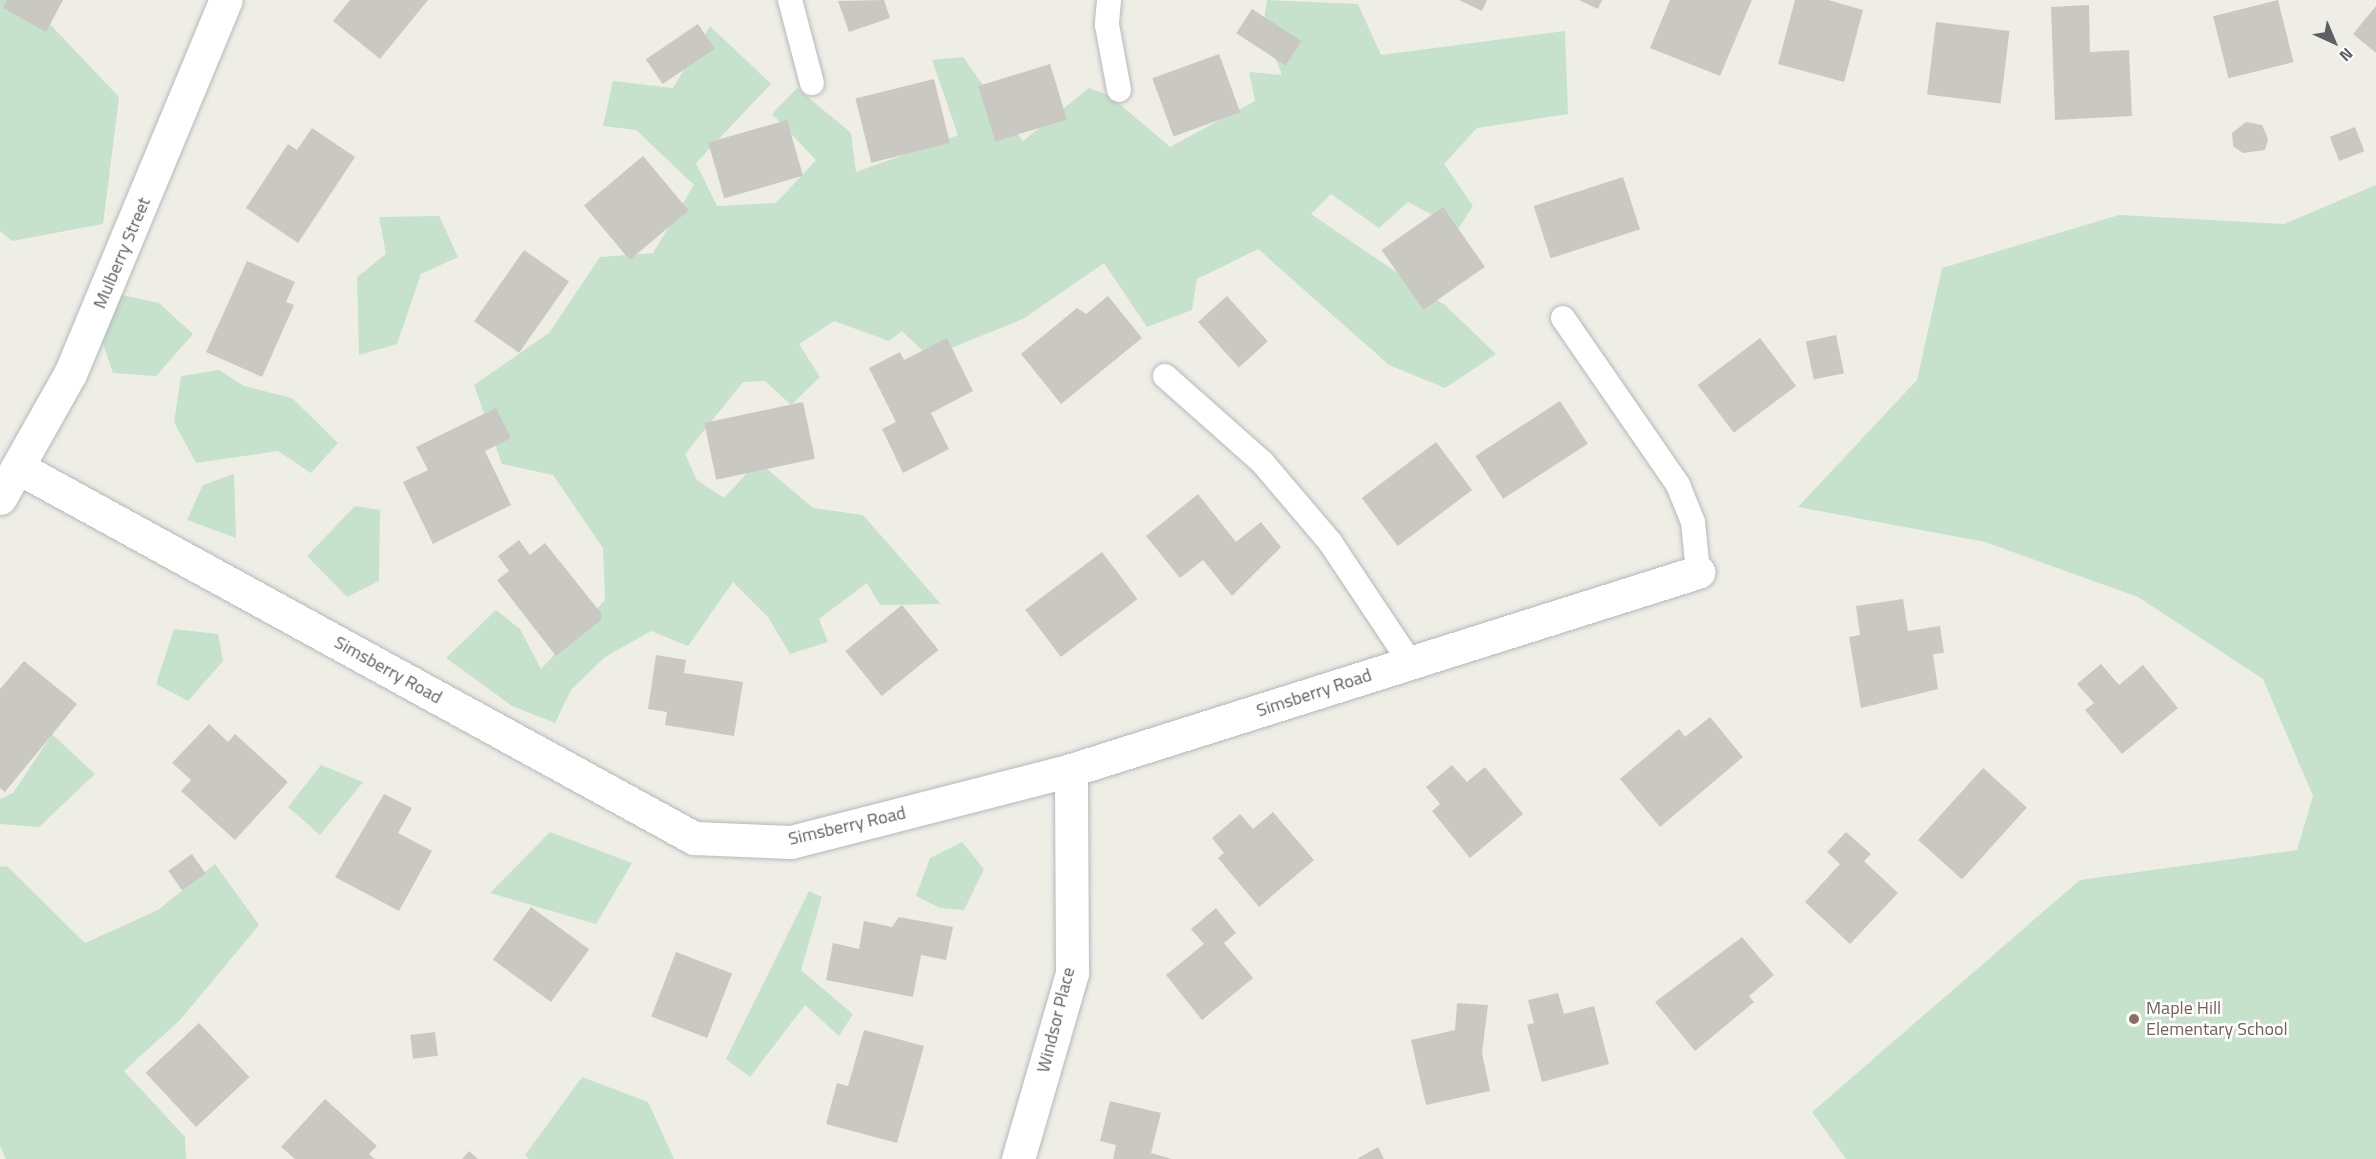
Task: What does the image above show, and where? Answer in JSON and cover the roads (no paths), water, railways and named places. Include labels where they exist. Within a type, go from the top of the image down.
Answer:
[{"type":"street","name":"Mulberry Street","points":[[0,498],[70,374],[226,0]]},
{"type":"street","name":"Simsberry Road","points":[[19,468],[694,838],[791,842],[1071,770],[1698,572]]},
{"type":"street","name":"Windsor Place","points":[[1018,1159],[1072,973],[1071,770]]},
{"type":"lane","points":[[790,0],[812,83]]},
{"type":"lane","points":[[1108,0],[1107,25],[1119,90]]},
{"type":"lane","points":[[1563,318],[1678,485],[1693,522],[1698,572]]},
{"type":"lane","points":[[1165,376],[1262,462],[1329,542],[1410,662]]},
{"type":"place","name":"Maple Hill Elementary School","points":[[2134,1019]]}]
